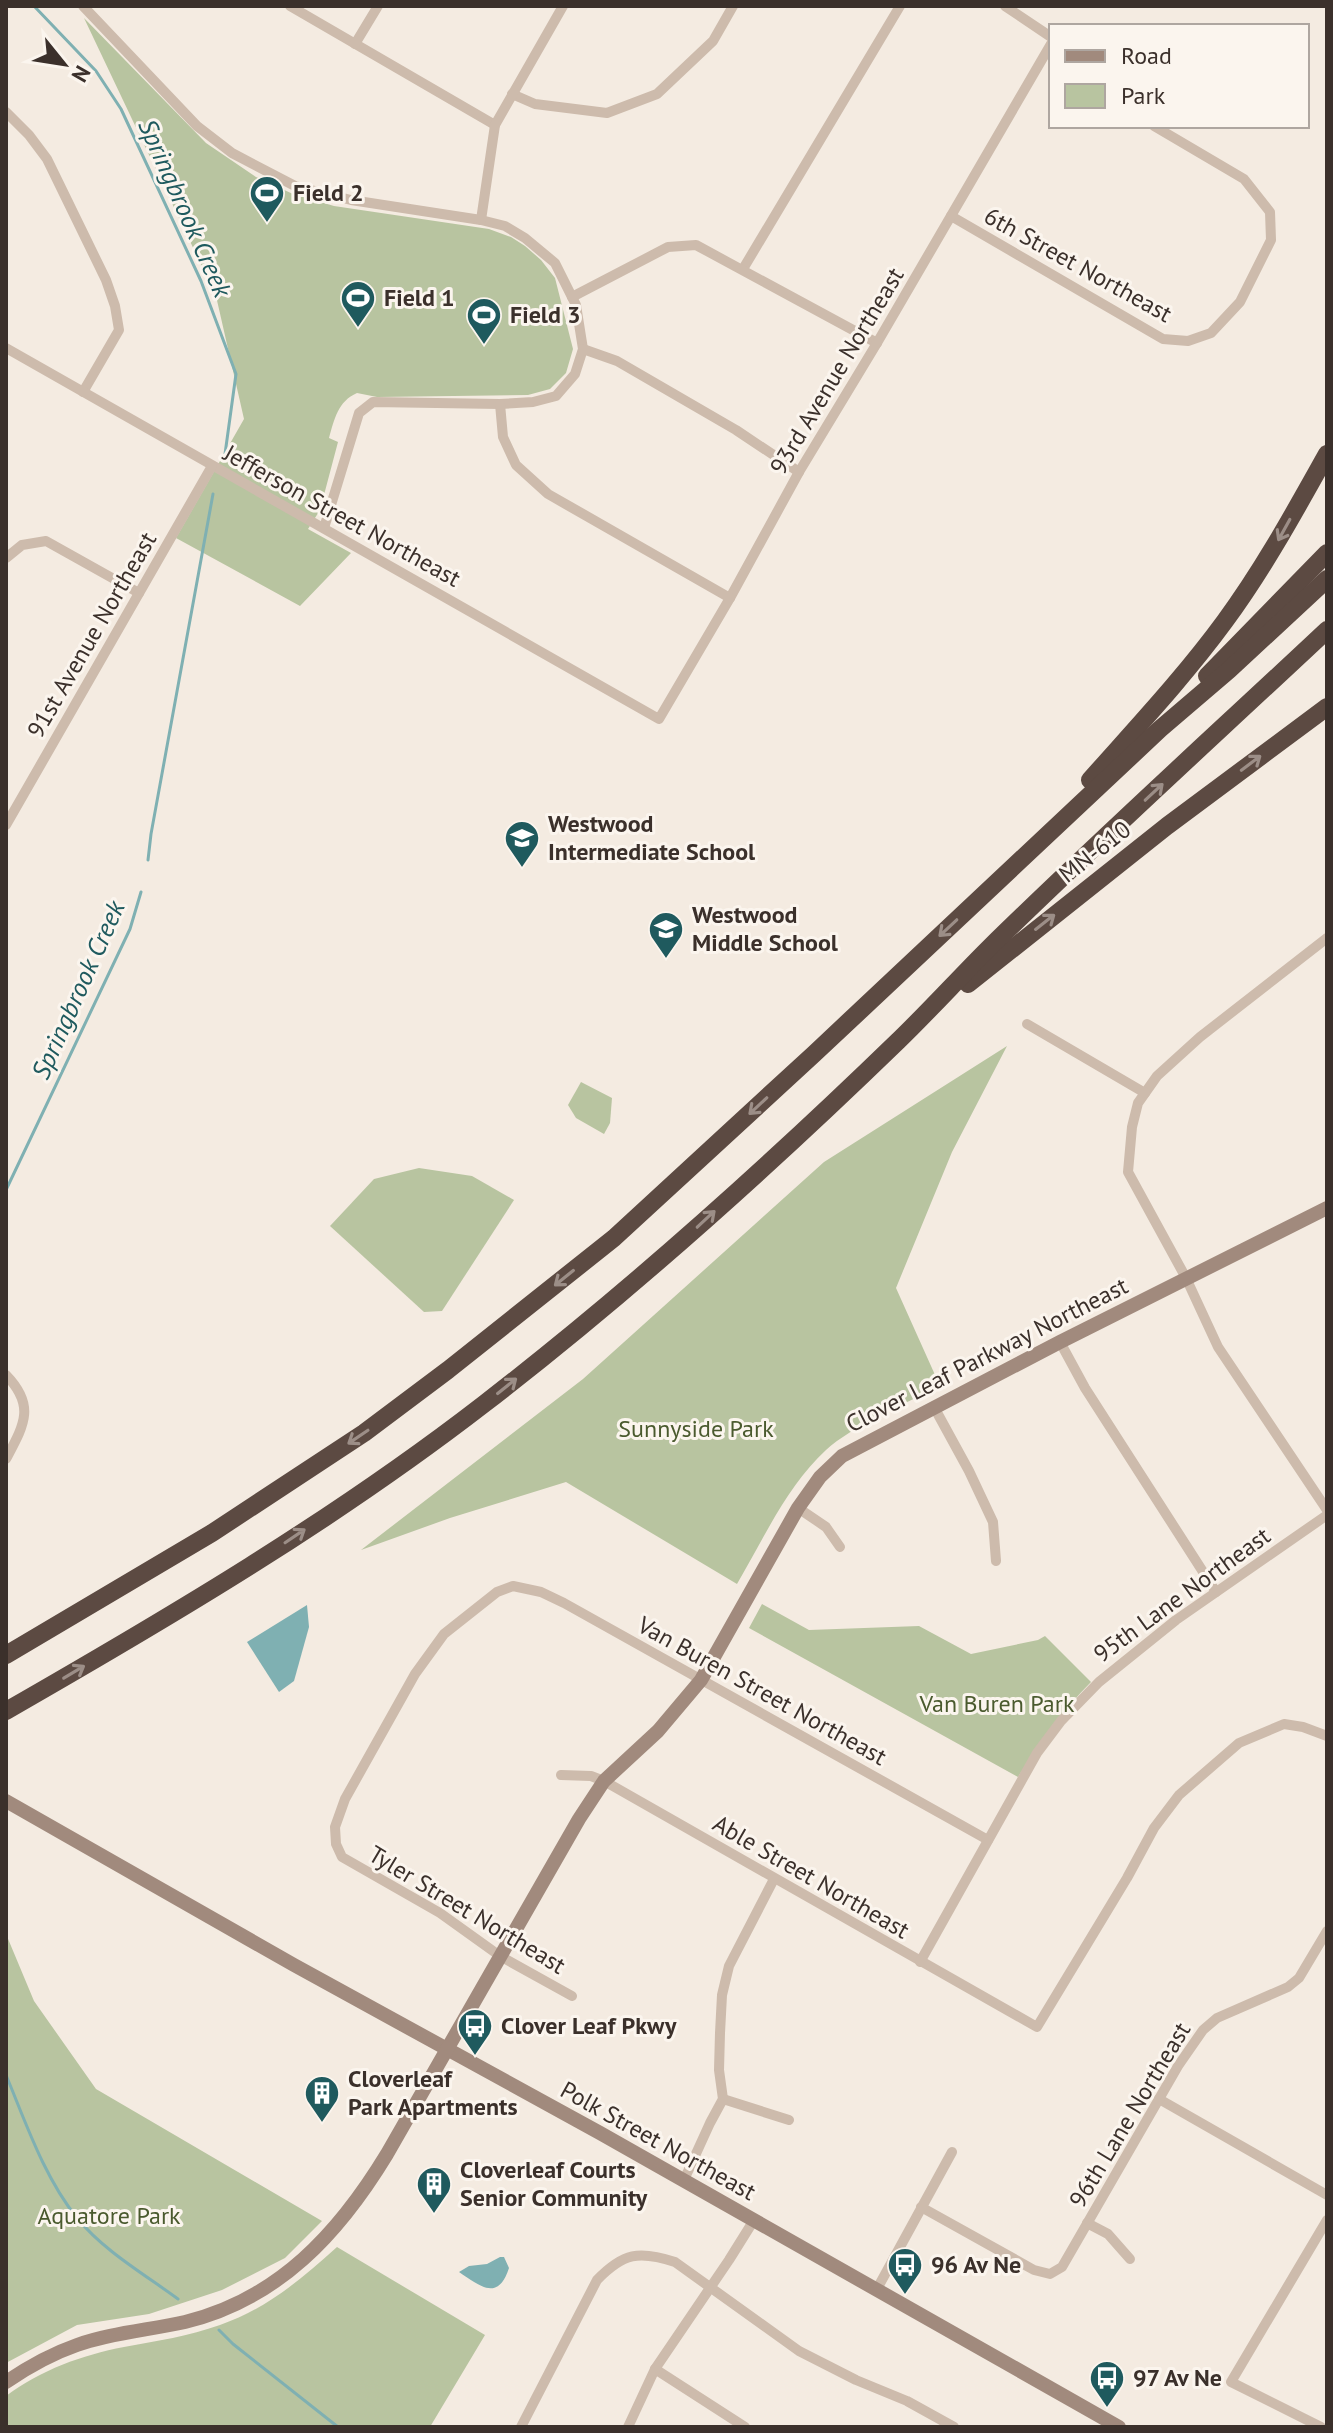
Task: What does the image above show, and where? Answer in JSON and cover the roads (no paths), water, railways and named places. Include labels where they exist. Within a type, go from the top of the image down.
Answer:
[{"type":"highway","points":[[1005,874],[1172,689],[1225,621],[1271,553],[1325,455]]},
{"type":"highway","points":[[1160,729],[1212,670],[1327,553]]},
{"type":"highway","points":[[6,1655],[212,1533],[364,1433],[614,1238],[1160,729],[1327,579]]},
{"type":"highway","points":[[6,1711],[238,1574],[408,1460],[483,1405],[591,1318],[696,1228],[897,1041],[989,948],[1327,630]]},
{"type":"highway","name":"MN-610","points":[[897,1041],[1093,884],[1327,707]]},
{"type":"street","points":[[83,6],[197,126],[232,153],[295,186],[351,200],[505,226],[555,263],[576,305],[583,349],[575,374],[556,396],[533,402],[500,404],[373,402],[359,413],[324,528]]},
{"type":"street","points":[[290,6],[495,125]]},
{"type":"street","points":[[355,44],[378,6]]},
{"type":"street","points":[[481,220],[495,125],[563,6]]},
{"type":"street","points":[[512,94],[535,104],[607,113],[657,94],[713,41],[733,6]]},
{"type":"street","points":[[743,269],[900,6]]},
{"type":"street","points":[[1005,6],[1049,36]]},
{"type":"street","name":"93rd Avenue Northeast","points":[[659,719],[799,472],[1049,47]]},
{"type":"street","points":[[6,112],[47,159],[106,280],[115,306],[119,330],[83,392]]},
{"type":"street","name":"6th Street Northeast","points":[[951,216],[1163,339],[1188,341],[1211,333],[1240,302],[1271,240],[1270,212],[1244,179],[1157,128]]},
{"type":"street","points":[[572,297],[668,247],[696,245],[877,343]]},
{"type":"street","name":"Jefferson Street Northeast","points":[[6,348],[659,719]]},
{"type":"street","points":[[583,349],[617,361],[736,430],[799,472]]},
{"type":"street","points":[[500,404],[503,437],[516,465],[548,494],[730,598]]},
{"type":"street","name":"91st Avenue Northeast","points":[[6,825],[212,466]]},
{"type":"street","points":[[6,558],[22,545],[46,541],[139,593]]},
{"type":"street","points":[[1327,938],[1200,1037],[1157,1076],[1138,1103],[1132,1127],[1128,1172],[1186,1278],[1218,1347],[1327,1512]]},
{"type":"street","points":[[1027,1024],[1145,1093]]},
{"type":"street","name":"Clover Leaf Parkway Northeast","points":[[6,2382],[29,2366],[78,2344],[189,2321],[248,2297],[283,2276],[335,2229],[363,2192],[579,1819],[604,1781],[658,1731],[701,1680],[798,1508],[820,1477],[846,1452],[1327,1208]]},
{"type":"street","points":[[1060,1342],[1085,1388],[1216,1592]]},
{"type":"street","points":[[6,1375],[18,1387],[25,1409],[24,1424],[6,1459]]},
{"type":"street","points":[[934,1407],[993,1522],[996,1561]]},
{"type":"street","points":[[798,1508],[826,1527],[840,1547]]},
{"type":"street","name":"95th Lane Northeast","points":[[920,1962],[1037,1753],[1061,1721],[1099,1682],[1176,1620],[1327,1512]]},
{"type":"street","name":"Van Buren Street Northeast","points":[[342,1857],[336,1844],[335,1827],[345,1799],[415,1674],[444,1634],[497,1592],[513,1586],[541,1592],[564,1603],[988,1840]]},
{"type":"street","points":[[1139,1856],[1154,1828],[1179,1795],[1239,1743],[1284,1724],[1327,1736]]},
{"type":"street","name":"Able Street Northeast","points":[[561,1775],[591,1776],[604,1781],[1037,2027],[1139,1856]]},
{"type":"street","name":"Polk Street Northeast","points":[[6,1801],[1119,2427]]},
{"type":"street","points":[[1139,1856],[1157,1847]]},
{"type":"street","name":"Tyler Street Northeast","points":[[342,1857],[440,1913],[500,1956],[572,1996]]},
{"type":"street","points":[[684,2180],[723,2099],[719,2070],[722,1995],[729,1966],[774,1879]]},
{"type":"street","name":"96th Lane Northeast","points":[[921,2207],[1034,2270],[1050,2274],[1062,2267],[1178,2066],[1203,2030],[1217,2018],[1288,1987],[1299,1978],[1327,1931]]},
{"type":"street","points":[[723,2099],[789,2120]]},
{"type":"street","points":[[1159,2099],[1327,2195]]},
{"type":"street","points":[[877,2289],[952,2152]]},
{"type":"street","points":[[628,2427],[655,2369],[754,2220]]},
{"type":"street","points":[[1321,2427],[1231,2382],[1327,2220]]},
{"type":"street","points":[[1087,2223],[1108,2234],[1130,2259]]},
{"type":"street","points":[[521,2427],[597,2280],[614,2262],[635,2256],[656,2256],[675,2262],[799,2351],[907,2401],[954,2427]]},
{"type":"street","points":[[655,2369],[745,2427]]},
{"type":"water","points":[[307,1605],[309,1627],[294,1681],[279,1692],[247,1642]]},
{"type":"water","points":[[504,2257],[509,2268],[505,2279],[494,2288],[481,2286],[459,2272],[469,2266],[487,2264]]},
{"type":"waterway","name":"Springbrook Creek","points":[[34,6],[96,71],[121,109],[201,281],[236,374],[225,454]]},
{"type":"waterway","name":"Springbrook Creek","points":[[148,860],[213,494]]},
{"type":"waterway","name":"Springbrook Creek","points":[[6,1190],[130,929],[141,892]]},
{"type":"waterway","name":"Springbrook Creek","points":[[6,2075],[45,2167],[77,2218],[112,2252],[178,2299]]},
{"type":"waterway","name":"Springbrook Creek","points":[[219,2330],[338,2427]]},
{"type":"place","name":"Field 2","points":[[267,224]]},
{"type":"place","name":"Field 1","points":[[358,329]]},
{"type":"place","name":"Field 3","points":[[484,346]]},
{"type":"place","name":"Westwood Intermediate School","points":[[522,869]]},
{"type":"place","name":"Westwood Middle School","points":[[666,960]]},
{"type":"place","name":"Clover Leaf Pkwy","points":[[475,2057]]},
{"type":"place","name":"Cloverleaf Park Apartments","points":[[322,2124]]},
{"type":"place","name":"Cloverleaf Courts Senior Community","points":[[434,2215]]},
{"type":"place","name":"96 Av Ne","points":[[905,2296]]},
{"type":"place","name":"97 Av Ne","points":[[1107,2409]]},
{"type":"park label","name":"Sunnyside Park","points":[[696,1429]]},
{"type":"park label","name":"Van Buren Park","points":[[997,1704]]},
{"type":"park label","name":"Aquatore Park","points":[[109,2216]]}]
